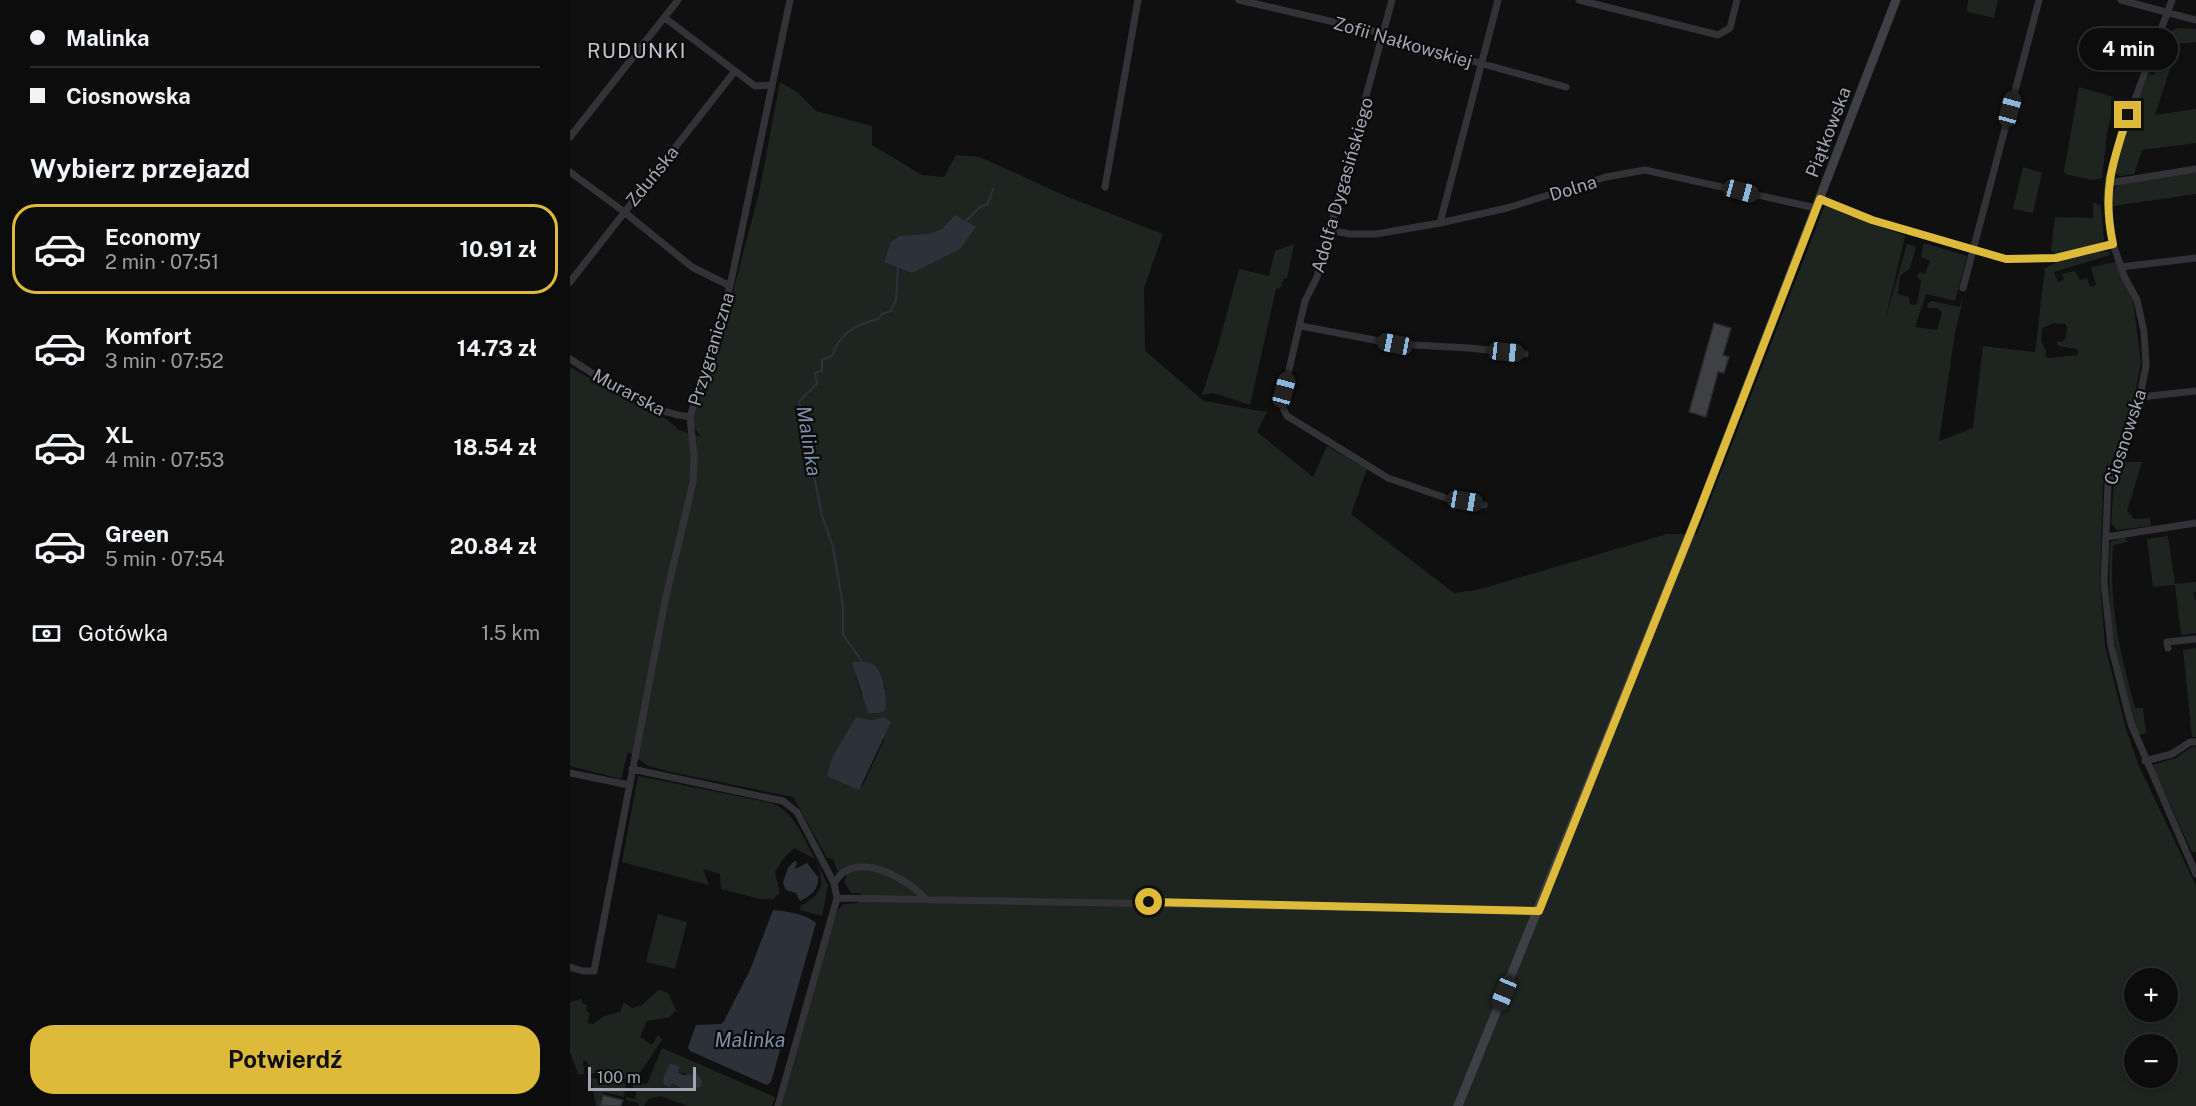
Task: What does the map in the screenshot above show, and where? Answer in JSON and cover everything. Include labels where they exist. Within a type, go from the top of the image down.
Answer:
[{"type":"main road","name":"Piątkowska","points":[[1458,1106],[1539,911],[1698,514],[1894,2]]},
{"type":"street","points":[[570,137],[678,0]]},
{"type":"street","points":[[1105,187],[1138,0]]},
{"type":"street","name":"Zofii Nałkowskiej","points":[[1239,0],[1377,32],[1382,36],[1566,87]]},
{"type":"street","name":"Adolfa Dygasińskiego","points":[[1392,0],[1317,277],[1305,301],[1281,404],[1287,416],[1388,478],[1446,498],[1484,505]]},
{"type":"street","points":[[1440,223],[1498,0]]},
{"type":"street","points":[[1579,0],[1718,35],[1730,28],[1737,0]]},
{"type":"street","points":[[1963,288],[2039,0]]},
{"type":"street","points":[[2121,0],[2196,20]]},
{"type":"street","name":"Ciosnowska","points":[[2172,0],[2128,115],[2109,183],[2108,220],[2121,267],[2137,300],[2144,332],[2146,366],[2140,397],[2122,454],[2108,484],[2104,582],[2110,646],[2131,724],[2145,760],[2192,858],[2196,874]]},
{"type":"street","name":"Przygraniczna","points":[[570,967],[583,971],[594,971],[667,590],[693,483],[694,456],[690,417],[730,286],[788,1]]},
{"type":"street","points":[[664,18],[755,86],[772,85]]},
{"type":"street","name":"Zduńska","points":[[570,282],[623,211],[735,71]]},
{"type":"street","points":[[2109,183],[2196,169]]},
{"type":"street","name":"Dolna","points":[[1329,230],[1350,234],[1376,234],[1440,223],[1507,208],[1606,177],[1645,170],[1818,203],[2006,259],[2056,258],[2113,244]]},
{"type":"street","points":[[570,172],[692,267],[730,286]]},
{"type":"street","points":[[2121,267],[2196,258]]},
{"type":"street","points":[[1301,326],[1395,344],[1525,354]]},
{"type":"street","name":"Murarska","points":[[570,359],[654,408],[672,415],[690,417]]},
{"type":"street","points":[[2140,397],[2196,391]]},
{"type":"street","points":[[2106,537],[2196,523]]},
{"type":"street","points":[[2168,648],[2167,642],[2196,639]]},
{"type":"street","points":[[2145,760],[2172,754],[2190,742],[2196,742]]},
{"type":"street","points":[[632,769],[783,801],[797,812],[834,883],[837,898],[778,1106]]},
{"type":"street","points":[[570,773],[629,785]]},
{"type":"street","points":[[834,883],[844,872],[861,867],[870,868],[887,872],[918,890],[926,899]]},
{"type":"street","points":[[837,898],[1539,911]]},
{"type":"shaded area","points":[[1968,0],[1998,0],[1994,18],[1967,12]]},
{"type":"shaded area","points":[[2178,28],[2196,29],[2196,42],[2178,44],[2155,115],[2196,109],[2196,143],[2142,150],[2134,174],[2121,176],[2116,174],[2133,111],[2149,74],[2154,75],[2168,36]]},
{"type":"shaded area","points":[[780,82],[797,92],[816,111],[872,126],[872,145],[922,175],[944,177],[956,155],[980,157],[1068,197],[1163,234],[1144,288],[1145,351],[1204,401],[1267,412],[1257,432],[1313,477],[1327,446],[1367,469],[1351,514],[1454,593],[1477,590],[1667,534],[1697,534],[1825,205],[1905,236],[1885,321],[1907,244],[1916,247],[1910,268],[1900,276],[1898,294],[1909,297],[1910,304],[1913,305],[1917,304],[1921,281],[1917,276],[1920,272],[1925,274],[1930,261],[1921,257],[1924,243],[1967,256],[1955,301],[1926,294],[1915,327],[1937,330],[1942,312],[1937,308],[1927,308],[1928,303],[1932,301],[1960,307],[1964,295],[1955,333],[1939,441],[1973,428],[1983,346],[2035,352],[2045,268],[2076,256],[2102,251],[2109,252],[2110,255],[2054,272],[2058,282],[2064,280],[2062,274],[2075,271],[2080,280],[2087,278],[2090,287],[2096,285],[2091,267],[2115,262],[2133,301],[2141,362],[2133,405],[2103,484],[2100,582],[2105,646],[2126,729],[2138,764],[2196,886],[2196,1106],[782,1106],[836,912],[843,904],[859,903],[861,893],[851,893],[844,882],[847,875],[837,870],[833,859],[827,858],[793,797],[648,766],[628,752],[621,779],[570,766],[570,367],[647,411],[665,418],[679,430],[701,437],[690,421],[730,303],[759,193]],"holes":[[[2054,323],[2065,324],[2067,327],[2066,338],[2062,342],[2057,341],[2058,346],[2078,349],[2078,355],[2047,358],[2045,356],[2046,351],[2041,341],[2042,328]],[[877,668],[886,689],[861,695],[856,676]],[[856,717],[873,720],[884,717],[884,740],[862,787],[842,741],[850,731]]]},
{"type":"shaded area","points":[[2079,87],[2115,99],[2107,133],[2102,178],[2092,180],[2065,174],[2064,171]]},
{"type":"shaded area","points":[[2023,167],[2042,173],[2033,213],[2013,209]]},
{"type":"shaded area","points":[[2196,172],[2196,194],[2113,206],[2113,191],[2119,184]]},
{"type":"shaded area","points":[[2093,202],[2101,205],[2104,240],[2100,244],[2056,255],[2051,250],[2055,217],[2093,218]]},
{"type":"shaded area","points":[[1294,244],[1287,279],[1284,278],[1281,287],[1276,289],[1250,405],[1214,393],[1202,395],[1239,269],[1269,276],[1275,251]]},
{"type":"shaded area","points":[[2125,462],[2142,462],[2127,511],[2134,519],[2150,518],[2151,526],[2117,530],[2111,523],[2114,485]]},
{"type":"shaded area","points":[[2168,536],[2175,584],[2196,582],[2196,592],[2193,593],[2196,601],[2196,633],[2181,635],[2175,585],[2153,587],[2147,539]]},
{"type":"shaded area","points":[[2125,537],[2128,542],[2113,545],[2112,588],[2116,628],[2129,687],[2135,708],[2143,708],[2146,733],[2138,735],[2118,664],[2111,616],[2110,542]]},
{"type":"shaded area","points":[[2196,648],[2196,737],[2192,737],[2183,650]]},
{"type":"shaded area","points":[[2192,747],[2196,747],[2196,852],[2192,852],[2152,765],[2176,758]]},
{"type":"shaded area","points":[[638,776],[771,803],[786,812],[792,819],[815,859],[794,848],[775,872],[780,893],[773,899],[760,899],[721,889],[720,874],[703,869],[709,885],[622,862]]},
{"type":"shaded area","points":[[815,859],[828,885],[822,916],[800,910],[801,906],[815,896],[821,887]]},
{"type":"shaded area","points":[[658,914],[687,922],[675,969],[646,962]]},
{"type":"shaded area","points":[[658,990],[668,993],[676,1010],[670,1017],[647,1021],[640,1037],[652,1045],[658,1035],[662,1040],[637,1076],[633,1080],[590,1073],[587,1061],[583,1061],[584,1074],[579,1075],[570,1053],[570,1002],[582,999],[590,1014],[587,1023],[593,1024],[604,1016],[620,1012],[624,1002],[632,1008],[642,1005]]},
{"type":"shaded area","points":[[662,1048],[775,1097],[772,1106],[688,1106],[660,1096],[649,1099],[644,1106],[639,1106],[639,1103],[625,1100],[626,1097],[635,1099],[637,1090],[633,1088],[634,1082],[647,1084]],"holes":[[[671,1063],[680,1068],[678,1072],[697,1077],[695,1090],[686,1089],[663,1079]]]},
{"type":"shaded area","points":[[591,1078],[626,1084],[624,1097],[603,1092],[600,1106],[596,1106]]},
{"type":"water","points":[[955,215],[976,227],[960,249],[912,273],[884,262],[891,242],[899,236],[929,234],[942,229]]},
{"type":"water","points":[[852,662],[870,663],[879,671],[885,692],[885,710],[880,713],[868,713]]},
{"type":"water","points":[[856,717],[872,720],[884,717],[891,722],[859,790],[827,776],[832,758]]},
{"type":"water","points":[[794,861],[797,862],[795,869],[807,863],[818,877],[817,886],[813,892],[800,901],[796,893],[786,890],[783,883],[788,868]]},
{"type":"water","name":"Malinka","points":[[773,910],[802,915],[816,923],[771,1082],[767,1085],[690,1051],[688,1047],[696,1025],[721,1024],[724,1021],[750,970]]},
{"type":"water","points":[[670,1063],[680,1067],[678,1072],[683,1075],[697,1074],[702,1081],[701,1086],[692,1091],[684,1090],[672,1083],[670,1087],[664,1084],[663,1079]]},
{"type":"building","points":[[1714,323],[1731,328],[1723,355],[1729,357],[1724,373],[1718,372],[1706,417],[1689,412]]},
{"type":"building","points":[[603,1095],[623,1100],[621,1106],[600,1106]]},
{"type":"waterway","name":"Malinka","points":[[966,221],[980,207],[988,204],[993,189]]},
{"type":"waterway","name":"Malinka","points":[[864,664],[843,635],[843,607],[833,547],[822,516],[799,401],[817,384],[815,373],[822,371],[822,360],[832,356],[844,336],[856,327],[878,319],[882,314],[891,311],[896,300],[898,267]]},
{"type":"district","name":"RUDUNKI","points":[[637,51]]},
{"type":"route","points":[[1149,902],[1539,911],[1698,514],[1820,199],[1923,237],[2006,259],[2056,258],[2095,249],[2113,244],[2108,220],[2109,177],[2128,115]]}]
